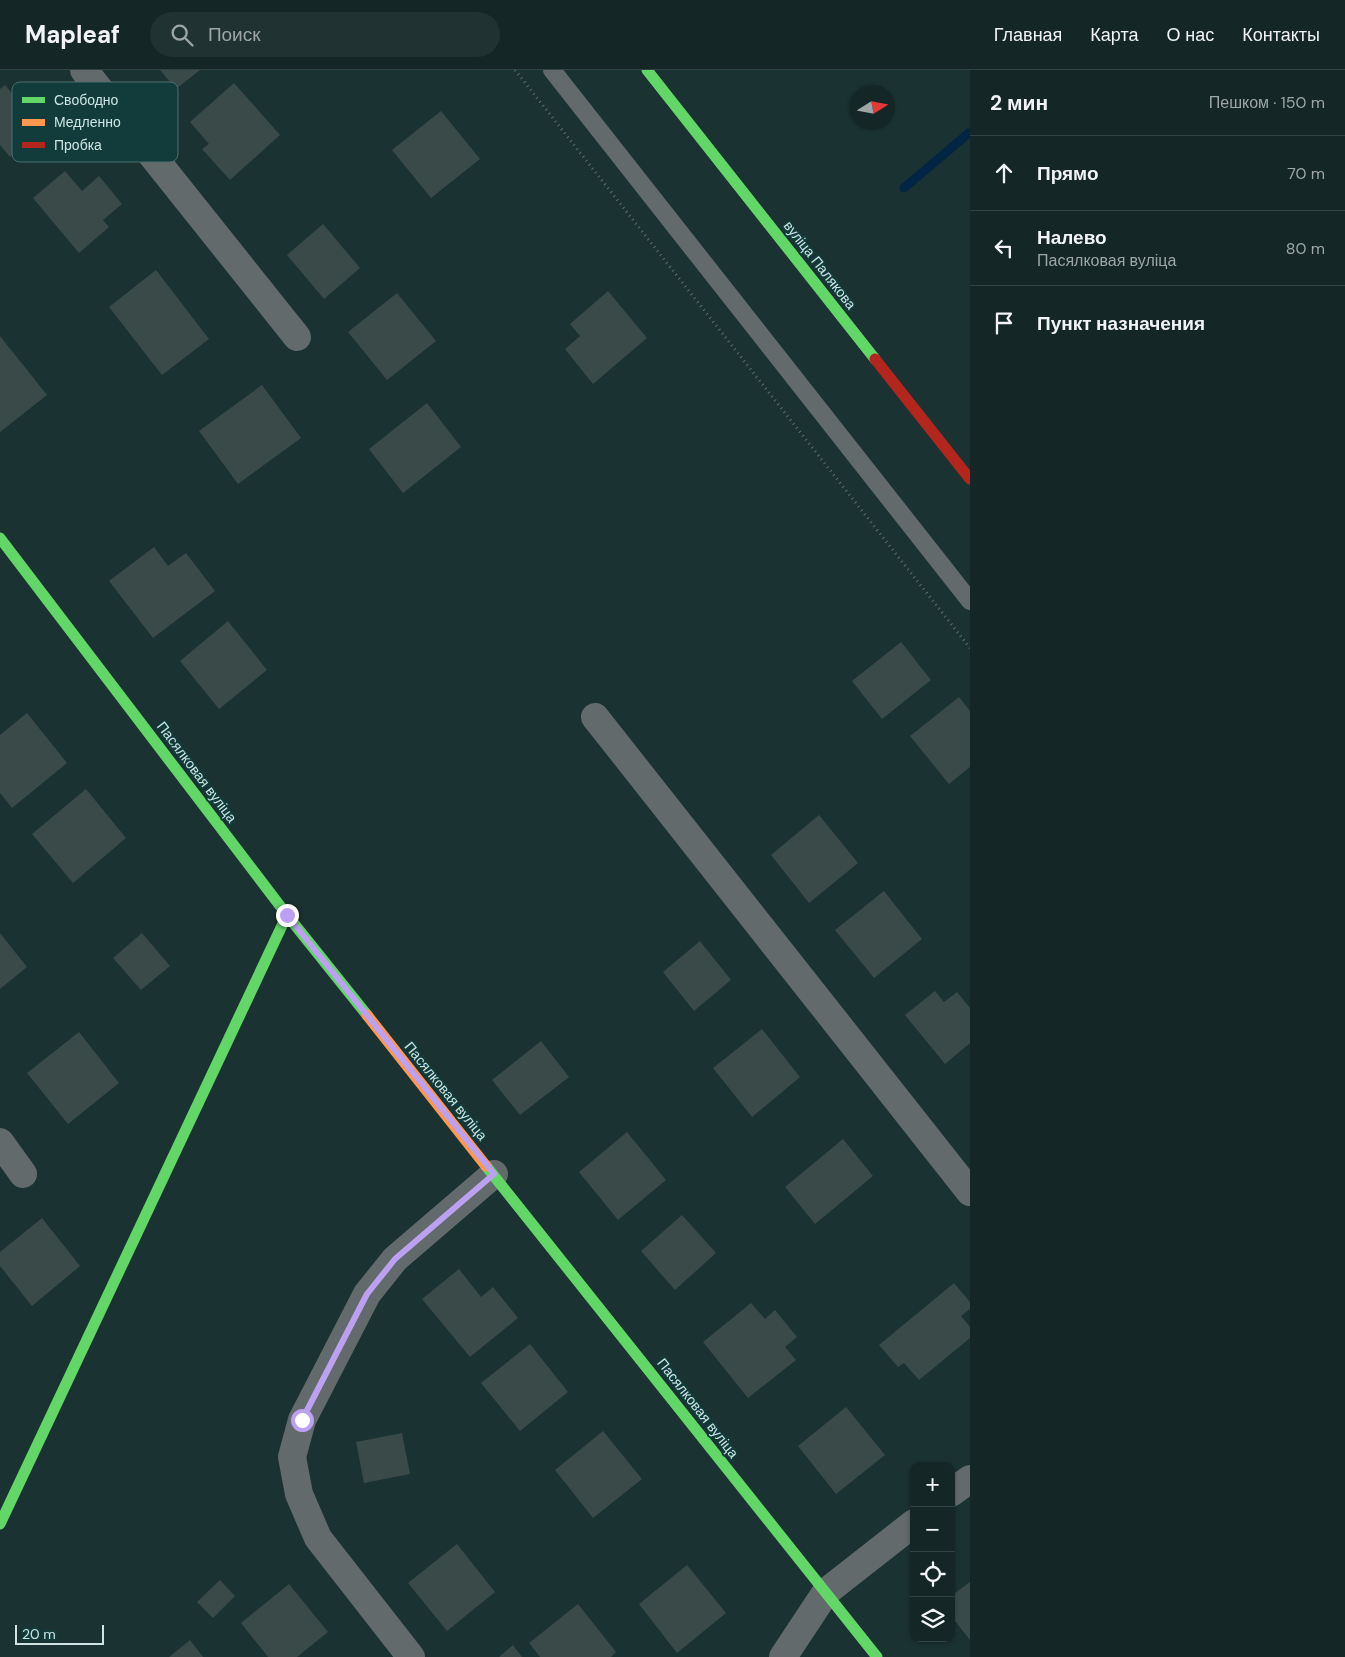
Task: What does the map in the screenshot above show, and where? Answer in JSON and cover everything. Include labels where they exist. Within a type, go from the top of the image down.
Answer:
[{"type":"street","points":[[84,70],[94,82]]},
{"type":"street","name":"вуліца Палякова","points":[[647,70],[970,479]]},
{"type":"street","points":[[157,162],[297,337]]},
{"type":"street","name":"Пасялковая вуліца","points":[[0,538],[287,915],[877,1657]]},
{"type":"street","points":[[595,717],[970,1192]]},
{"type":"street","points":[[0,1524],[287,915]]},
{"type":"street","points":[[0,1142],[23,1174]]},
{"type":"street","points":[[411,1657],[318,1538],[299,1494],[292,1457],[302,1420],[367,1294],[395,1259],[494,1174]]},
{"type":"street","points":[[955,1490],[970,1479]]},
{"type":"street","points":[[783,1657],[826,1592],[910,1526]]},
{"type":"lane","points":[[552,70],[970,601]]},
{"type":"path","points":[[514,70],[970,648]]},
{"type":"building","points":[[160,70],[200,70],[178,87],[178,82],[170,82]]},
{"type":"building","points":[[234,83],[280,135],[230,180],[202,149],[209,144],[190,122]]},
{"type":"building","points":[[5,85],[12,94],[12,155],[10,157],[0,145],[0,89]]},
{"type":"building","points":[[441,111],[480,159],[431,198],[392,150]]},
{"type":"building","points":[[65,171],[82,191],[99,176],[122,204],[103,220],[109,227],[79,253],[33,198]]},
{"type":"building","points":[[323,224],[360,268],[324,299],[287,255]]},
{"type":"building","points":[[156,270],[209,339],[162,375],[109,307]]},
{"type":"building","points":[[608,291],[647,338],[593,384],[565,349],[580,336],[570,324]]},
{"type":"building","points":[[397,293],[436,341],[387,380],[348,332]]},
{"type":"building","points":[[0,336],[47,395],[0,432]]},
{"type":"building","points":[[262,385],[301,438],[238,484],[199,431]]},
{"type":"building","points":[[427,403],[461,447],[403,493],[369,449]]},
{"type":"building","points":[[154,547],[168,566],[186,553],[215,591],[153,638],[109,581]]},
{"type":"building","points":[[228,621],[267,670],[219,709],[180,661]]},
{"type":"building","points":[[901,642],[931,680],[882,719],[852,681]]},
{"type":"building","points":[[959,697],[970,711],[970,767],[949,784],[910,736]]},
{"type":"building","points":[[27,713],[67,763],[12,808],[0,793],[0,735]]},
{"type":"building","points":[[86,789],[126,838],[73,883],[32,834]]},
{"type":"building","points":[[819,815],[858,863],[809,903],[771,855]]},
{"type":"building","points":[[884,891],[922,939],[874,978],[835,930]]},
{"type":"building","points":[[0,933],[27,967],[0,989]]},
{"type":"building","points":[[142,933],[170,966],[141,990],[113,958]]},
{"type":"building","points":[[700,941],[731,980],[694,1011],[663,972]]},
{"type":"building","points":[[935,991],[944,1002],[957,992],[970,1008],[970,1043],[945,1064],[905,1015]]},
{"type":"building","points":[[762,1029],[800,1077],[752,1117],[713,1068]]},
{"type":"building","points":[[79,1032],[119,1083],[68,1124],[27,1073]]},
{"type":"building","points":[[541,1041],[569,1077],[520,1115],[492,1080]]},
{"type":"building","points":[[627,1132],[666,1180],[618,1220],[579,1172]]},
{"type":"building","points":[[843,1139],[873,1176],[815,1224],[785,1187]]},
{"type":"building","points":[[682,1215],[716,1253],[675,1290],[641,1251]]},
{"type":"building","points":[[42,1218],[80,1266],[32,1306],[0,1266],[0,1252]]},
{"type":"building","points":[[459,1269],[481,1297],[493,1287],[518,1318],[470,1357],[422,1299]]},
{"type":"building","points":[[954,1283],[970,1302],[970,1309],[961,1316],[970,1327],[970,1338],[919,1380],[904,1363],[898,1367],[879,1345]]},
{"type":"building","points":[[751,1303],[765,1319],[775,1310],[797,1337],[785,1347],[796,1360],[748,1398],[703,1342]]},
{"type":"building","points":[[530,1344],[568,1392],[520,1431],[481,1383]]},
{"type":"building","points":[[846,1407],[885,1455],[836,1494],[798,1446]]},
{"type":"building","points":[[603,1431],[642,1479],[593,1518],[555,1470]]},
{"type":"building","points":[[402,1433],[410,1474],[364,1483],[356,1442]]},
{"type":"building","points":[[457,1544],[495,1592],[447,1631],[408,1583]]},
{"type":"building","points":[[687,1565],[726,1613],[677,1653],[639,1604]]},
{"type":"building","points":[[220,1580],[235,1596],[213,1618],[197,1602]]},
{"type":"building","points":[[970,1582],[970,1640],[955,1621],[955,1593]]},
{"type":"building","points":[[289,1584],[328,1632],[297,1657],[268,1657],[241,1623]]},
{"type":"building","points":[[578,1604],[616,1652],[611,1657],[540,1657],[529,1643]]},
{"type":"building","points":[[190,1640],[203,1657],[169,1657]]},
{"type":"building","points":[[513,1645],[522,1657],[499,1657]]},
{"type":"waterway","points":[[904,188],[970,132]]},
{"type":"traffic: fast","points":[[647,70],[875,359]]},
{"type":"traffic: fast","points":[[0,538],[287,915],[367,1015]]},
{"type":"traffic: fast","points":[[0,1524],[287,915]]},
{"type":"traffic: fast","points":[[486,1166],[877,1657]]},
{"type":"traffic: slow","points":[[367,1015],[486,1166]]},
{"type":"traffic: jam","points":[[875,359],[970,479]]},
{"type":"route","points":[[287,915],[494,1174],[395,1259],[367,1294],[302,1420]]}]
